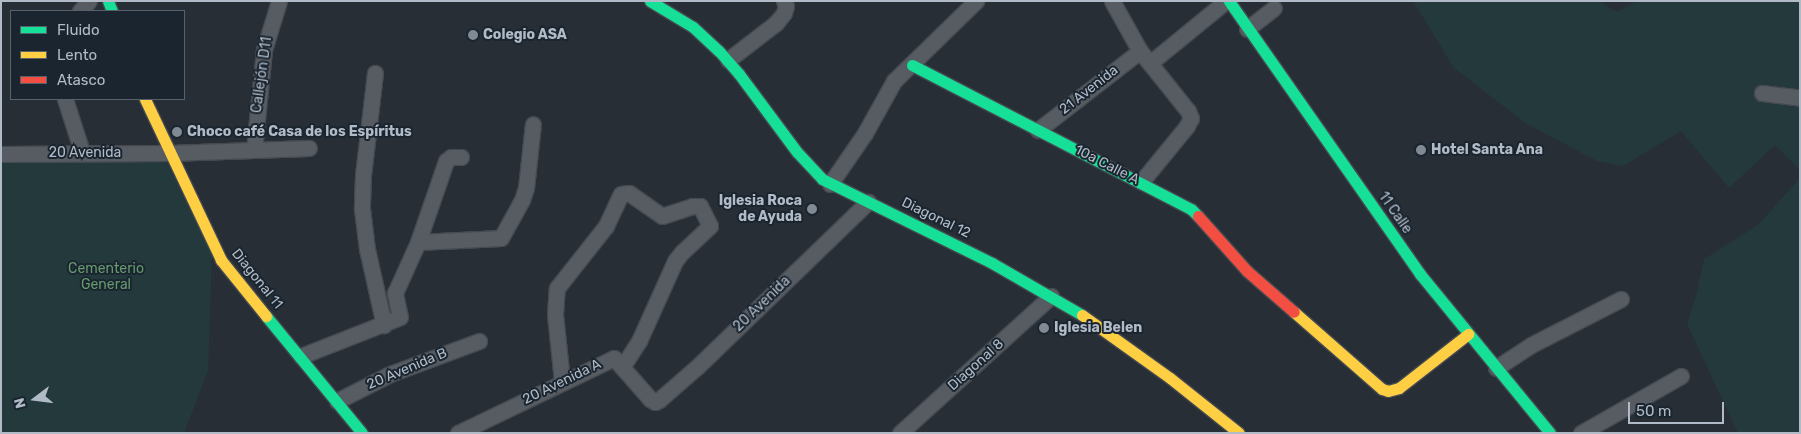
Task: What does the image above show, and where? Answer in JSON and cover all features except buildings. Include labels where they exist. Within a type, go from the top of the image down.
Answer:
[{"type":"street","name":"Callejón D11","points":[[254,150],[264,50],[279,1]]},
{"type":"street","points":[[728,60],[776,24],[784,14],[786,6],[784,1]]},
{"type":"street","points":[[830,184],[865,133],[894,81],[976,1]]},
{"type":"street","points":[[1112,1],[1140,51],[1188,111],[1191,118],[1187,126],[1141,182]]},
{"type":"street","points":[[1150,64],[1228,1]]},
{"type":"street","name":"11 Calle","points":[[1228,1],[1411,261],[1468,334],[1550,433]]},
{"type":"street","name":"Diagonal 12","points":[[654,2],[693,27],[728,60],[815,173],[830,184],[976,254],[1082,314],[1136,352],[1239,433]]},
{"type":"street","points":[[1247,29],[1274,8]]},
{"type":"street","name":"21 Avenida","points":[[1038,130],[1140,51]]},
{"type":"street","name":"10a Calle A","points":[[912,65],[1196,212],[1247,271],[1377,386],[1388,391],[1399,388],[1468,334]]},
{"type":"street","points":[[374,73],[363,175],[362,209],[369,257],[384,325]]},
{"type":"street","points":[[1762,93],[1800,98]]},
{"type":"street","points":[[65,100],[82,152]]},
{"type":"street","name":"Diagonal 11","points":[[145,100],[221,260],[362,433]]},
{"type":"street","points":[[418,242],[501,238],[522,200],[526,188],[532,124]]},
{"type":"street","name":"20 Avenida","points":[[2,150],[170,154],[309,148]]},
{"type":"street","points":[[301,356],[384,325],[400,317],[395,293],[418,242],[446,161],[451,157],[461,158]]},
{"type":"street","points":[[562,381],[555,314],[557,288],[606,226],[621,194],[629,193],[662,216],[692,206],[700,206],[710,226],[682,252],[675,262],[639,341],[623,366]]},
{"type":"street","name":"20 Avenida","points":[[653,401],[659,400],[697,367],[868,202]]},
{"type":"street","name":"Diagonal 8","points":[[900,433],[1051,296]]},
{"type":"street","points":[[1496,368],[1531,346],[1621,299]]},
{"type":"street","name":"20 Avenida B","points":[[337,401],[390,374],[479,341]]},
{"type":"street","name":"20 Avenida A","points":[[458,433],[562,381],[614,358],[653,401]]},
{"type":"street","points":[[1581,433],[1681,376]]},
{"type":"green space","points":[[1413,1],[1599,1],[1617,12],[1637,1],[1800,1],[1800,170],[1775,145],[1729,188],[1681,131],[1623,166],[1597,161],[1527,124],[1454,68]]},
{"type":"green space","name":"Cementerio General","points":[[163,154],[212,254],[208,371],[184,433],[1,433],[1,157]]},
{"type":"green space","points":[[1800,178],[1800,433],[1738,433],[1687,324],[1696,296],[1704,259],[1758,225]]},
{"type":"traffic: fast","points":[[108,1],[112,10]]},
{"type":"traffic: fast","points":[[650,1],[693,27],[719,51],[739,74],[797,152],[822,179],[992,263],[1082,315]]},
{"type":"traffic: fast","points":[[1229,1],[1420,274],[1550,433]]},
{"type":"traffic: fast","points":[[912,65],[1191,209],[1198,216]]},
{"type":"traffic: fast","points":[[266,316],[362,433]]},
{"type":"traffic: slow","points":[[145,100],[221,260],[266,316]]},
{"type":"traffic: slow","points":[[1294,312],[1382,389],[1388,391],[1399,388],[1468,334]]},
{"type":"traffic: slow","points":[[1082,315],[1170,378],[1239,433]]},
{"type":"traffic: jam","points":[[1198,216],[1247,271],[1294,312]]},
{"type":"place","name":"Colegio ASA","points":[[473,35]]},
{"type":"place","name":"Choco café Casa de los Espíritus","points":[[177,132]]},
{"type":"place","name":"Hotel Santa Ana","points":[[1421,150]]},
{"type":"place","name":"Iglesia Roca de Ayuda","points":[[812,209]]},
{"type":"place","name":"Iglesia Belen","points":[[1044,328]]}]
